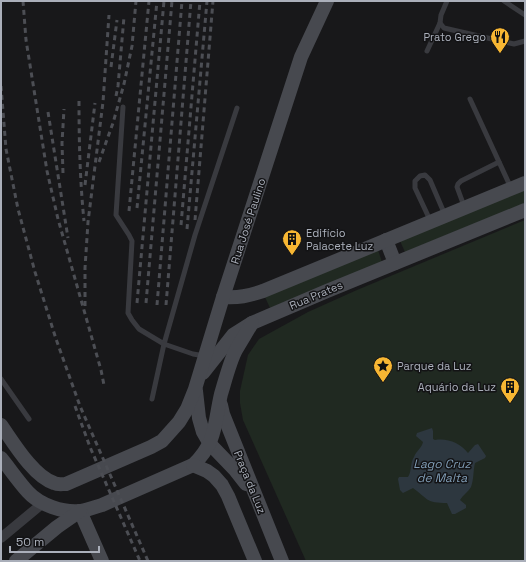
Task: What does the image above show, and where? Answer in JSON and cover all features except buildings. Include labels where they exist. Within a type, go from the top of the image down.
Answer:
[{"type":"main road","name":"Rua José Paulino","points":[[1,424],[30,465],[43,477],[53,483],[66,484],[162,441],[179,422],[187,409],[197,383],[223,297],[301,57],[327,1]]},
{"type":"main road","points":[[223,297],[249,296],[525,183]]},
{"type":"main road","name":"Rua Prates","points":[[197,383],[233,336],[252,323],[326,291],[525,210]]},
{"type":"main road","points":[[386,240],[395,263]]},
{"type":"main road","points":[[16,561],[57,527],[86,510],[102,505],[187,468],[203,454],[210,444],[215,428],[221,395],[235,351],[252,323]]},
{"type":"main road","points":[[197,383],[199,418],[203,432],[210,444],[235,470],[255,495]]},
{"type":"main road","name":"Praça da Luz","points":[[220,402],[223,414],[282,561]]},
{"type":"main road","points":[[1,458],[28,492],[43,503],[66,510],[86,510]]},
{"type":"main road","points":[[187,468],[208,471],[222,484],[256,561]]},
{"type":"main road","points":[[86,510],[102,561]]},
{"type":"street","points":[[1,538],[43,503]]},
{"type":"lane","points":[[427,51],[440,23],[441,15],[447,1]]},
{"type":"lane","points":[[504,1],[525,15]]},
{"type":"lane","points":[[440,23],[444,28],[514,44],[525,41]]},
{"type":"lane","points":[[470,99],[511,188]]},
{"type":"lane","points":[[123,108],[116,215],[132,241],[128,313],[139,329],[164,344],[193,354],[206,356]]},
{"type":"lane","points":[[152,399],[164,344],[195,235],[237,108]]},
{"type":"lane","points":[[464,208],[457,187],[458,184],[499,162]]},
{"type":"lane","points":[[431,222],[415,188],[415,181],[420,176],[425,175],[430,180],[446,216]]},
{"type":"lane","points":[[1,379],[29,419]]},
{"type":"shaded area","points":[[525,189],[525,203],[405,252],[400,241]]},
{"type":"shaded area","name":"Parque da Luz","points":[[525,220],[525,561],[306,561],[243,420],[240,403],[240,391],[248,355],[259,339],[308,312]]},
{"type":"shaded area","points":[[378,250],[382,262],[270,308],[265,297]]},
{"type":"water","name":"Lago Cruz de Malta","points":[[432,428],[433,439],[453,442],[461,446],[468,453],[475,445],[478,444],[486,456],[475,463],[471,487],[460,500],[466,505],[466,508],[455,514],[452,514],[447,503],[431,501],[413,488],[403,493],[400,490],[398,479],[399,477],[408,477],[413,459],[423,442],[416,436],[417,433]]},
{"type":"railway","points":[[23,1],[26,40],[47,171],[58,219],[104,385]]},
{"type":"railway","points":[[99,162],[113,123],[124,84],[132,46],[136,1]]},
{"type":"railway","points":[[129,211],[149,1]]},
{"type":"railway","points":[[137,208],[157,1]]},
{"type":"railway","points":[[137,303],[164,1]]},
{"type":"railway","points":[[146,303],[172,1]]},
{"type":"railway","points":[[157,305],[182,1]]},
{"type":"railway","points":[[166,305],[191,1]]},
{"type":"railway","points":[[181,225],[200,1]]},
{"type":"railway","points":[[187,229],[207,1]]},
{"type":"railway","points":[[195,220],[213,1]]},
{"type":"railway","points":[[85,306],[85,268],[88,222],[103,102],[109,15]]},
{"type":"railway","points":[[116,96],[124,17]]},
{"type":"railway","points":[[111,67],[117,20]]},
{"type":"railway","points":[[1,86],[6,149],[18,209],[35,272],[56,339],[80,406],[148,561]]},
{"type":"railway","points":[[79,101],[80,161],[84,221]]},
{"type":"railway","points":[[85,185],[95,103]]},
{"type":"railway","points":[[63,173],[62,143],[64,109]]},
{"type":"railway","points":[[48,112],[68,238]]},
{"type":"railway","points":[[75,406],[90,447],[140,561]]},
{"type":"place","name":"Prato Grego","points":[[500,54]]},
{"type":"place","name":"Edifício Palacete Luz","points":[[292,256]]},
{"type":"place","name":"Parque da Luz","points":[[383,383]]},
{"type":"place","name":"Aquário da Luz","points":[[510,404]]}]
